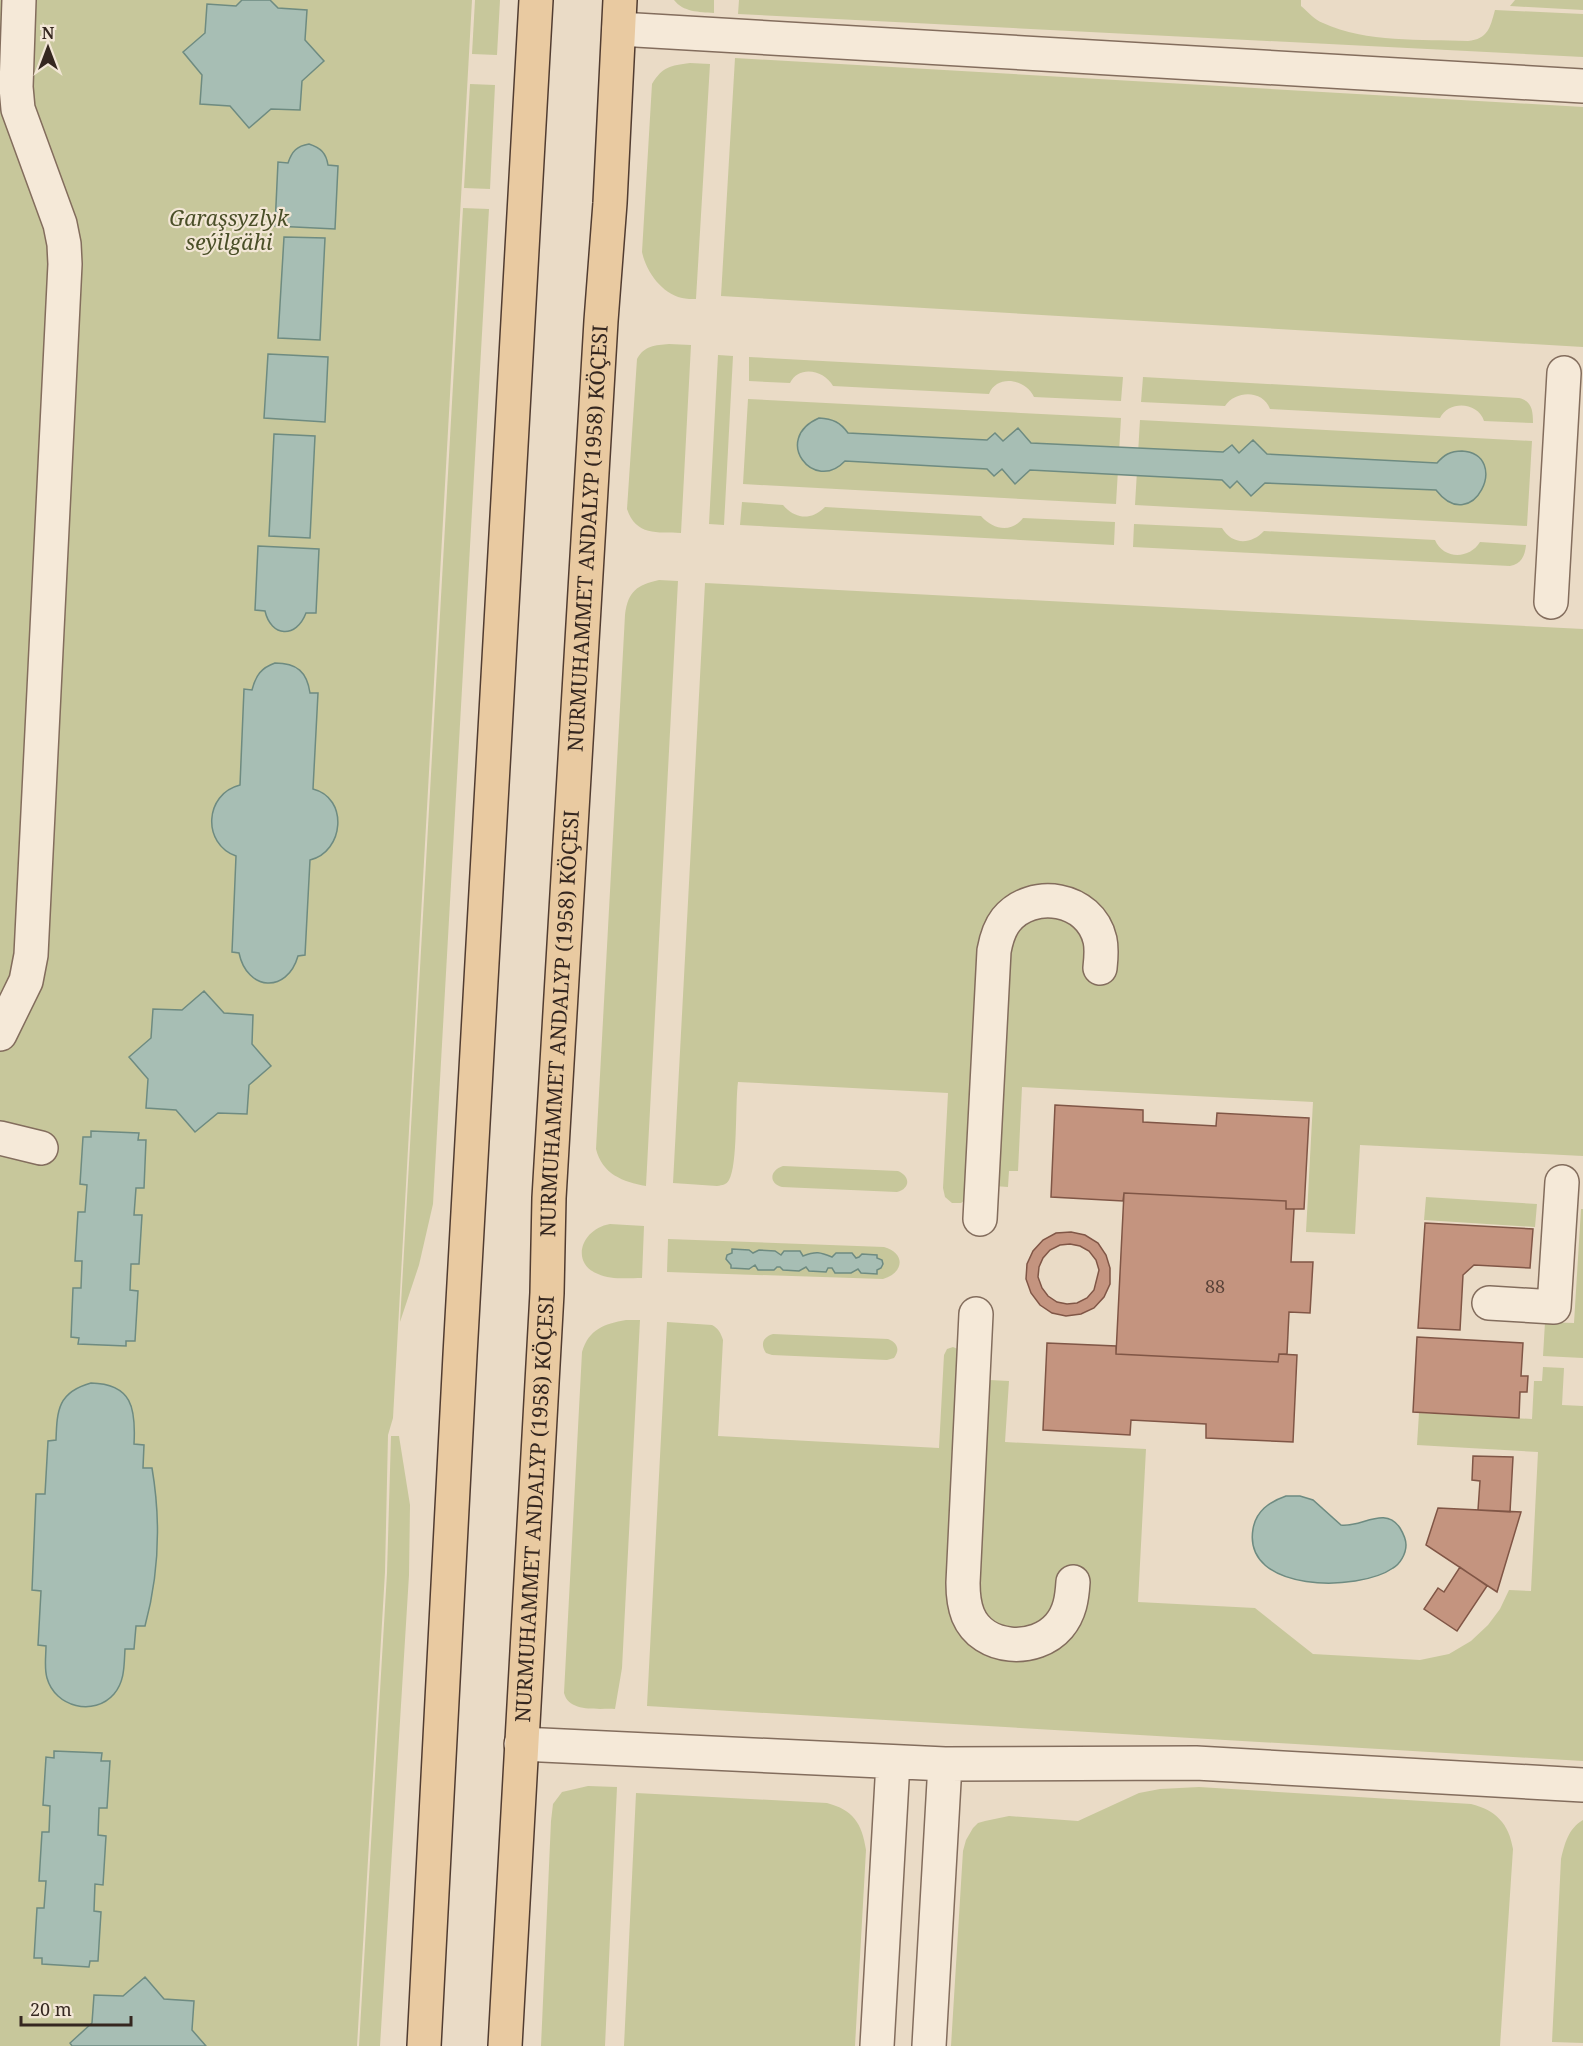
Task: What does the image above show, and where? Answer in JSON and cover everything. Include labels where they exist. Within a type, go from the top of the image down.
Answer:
[{"type":"main road","points":[[424,2046],[536,0]]},
{"type":"main road","name":"NURMUHAMMET ANDALYP (1958) KÖÇESI","points":[[505,2046],[546,1304],[549,1198],[619,15]]},
{"type":"street","points":[[0,1034],[26,981],[31,956],[65,264],[60,224],[16,98],[19,0]]},
{"type":"street","points":[[619,15],[1583,86]]},
{"type":"street","points":[[1551,602],[1564,373]]},
{"type":"street","points":[[980,1219],[994,951],[997,936],[1005,921],[1017,910],[1043,900],[1059,901],[1074,907],[1085,915],[1094,927],[1100,939],[1100,968]]},
{"type":"street","points":[[0,1138],[41,1148]]},
{"type":"street","points":[[1489,1303],[1554,1307],[1562,1182]]},
{"type":"street","points":[[976,1314],[963,1583],[964,1603],[969,1618],[980,1631],[992,1639],[1008,1644],[1025,1645],[1040,1640],[1060,1625],[1068,1612],[1073,1582]]},
{"type":"street","points":[[521,1744],[945,1764],[1196,1762],[1583,1785]]},
{"type":"street","points":[[877,2046],[893,1762]]},
{"type":"street","points":[[929,2046],[945,1764]]},
{"type":"green space","name":"Garaşsyzlyk seýilgähi","points":[[0,0],[472,0],[393,1418],[388,1435],[385,1572],[357,2046],[0,2046]]},
{"type":"green space","points":[[475,0],[500,0],[497,55],[472,54]]},
{"type":"green space","points":[[674,0],[714,0],[714,13],[687,9]]},
{"type":"green space","points":[[739,0],[1301,0],[1301,6],[1320,22],[1358,34],[1394,39],[1468,41],[1484,35],[1495,10],[1583,14],[1583,57],[738,14]]},
{"type":"green space","points":[[1515,0],[1583,0],[1583,10],[1510,6]]},
{"type":"green space","points":[[735,58],[1583,107],[1583,347],[721,296]]},
{"type":"green space","points":[[690,63],[710,64],[696,299],[674,295],[661,286],[651,274],[642,252],[652,84],[664,70]]},
{"type":"green space","points":[[470,84],[495,85],[490,189],[464,188]]},
{"type":"green space","points":[[463,208],[489,209],[433,1204],[419,1265],[400,1322]]},
{"type":"green space","points":[[669,344],[691,345],[681,533],[648,531],[636,524],[627,509],[637,359],[647,349]]},
{"type":"green space","points":[[718,355],[733,356],[724,525],[709,524]]},
{"type":"green space","points":[[749,357],[1123,377],[1121,401],[1034,397],[1025,386],[1012,381],[998,384],[989,394],[833,386],[824,376],[812,372],[799,374],[790,383],[749,381]]},
{"type":"green space","points":[[1143,377],[1519,398],[1527,401],[1531,407],[1533,423],[1484,421],[1476,410],[1463,406],[1450,408],[1440,418],[1270,409],[1262,398],[1249,394],[1236,397],[1225,406],[1141,402]]},
{"type":"green space","points":[[748,399],[1121,418],[1116,504],[743,484]]},
{"type":"green space","points":[[1140,420],[1532,441],[1527,526],[1135,505]]},
{"type":"green space","points":[[742,502],[783,505],[793,513],[803,516],[814,515],[825,507],[981,516],[991,524],[1002,528],[1013,526],[1023,518],[1115,522],[1114,545],[740,525]]},
{"type":"green space","points":[[1134,524],[1222,528],[1231,538],[1242,541],[1253,539],[1264,531],[1435,540],[1444,551],[1456,555],[1469,552],[1480,542],[1526,545],[1522,559],[1510,566],[1133,547]]},
{"type":"green space","points":[[659,580],[678,581],[646,1186],[629,1182],[608,1171],[596,1149],[625,615],[628,600],[635,590]]},
{"type":"green space","points":[[705,583],[1583,629],[1583,1156],[1360,1145],[1355,1234],[1306,1232],[1313,1102],[1022,1087],[1018,1171],[1009,1171],[1008,1187],[994,1186],[1005,953],[1017,927],[1042,914],[1105,922],[1007,903],[968,1198],[961,1203],[952,1203],[945,1197],[943,1188],[948,1093],[738,1082],[734,1161],[729,1180],[717,1186],[673,1183]]},
{"type":"green space","points":[[783,1166],[898,1171],[907,1179],[907,1185],[897,1192],[782,1187],[774,1183],[772,1176],[775,1170]]},
{"type":"green space","points":[[1426,1197],[1537,1204],[1535,1227],[1424,1220]]},
{"type":"green space","points":[[1581,1209],[1583,1209],[1583,1358],[1543,1356],[1545,1322],[1574,1323]]},
{"type":"green space","points":[[610,1224],[644,1226],[642,1278],[603,1276],[589,1269],[584,1262],[582,1255],[586,1239],[600,1227]]},
{"type":"green space","points":[[668,1239],[884,1247],[896,1254],[900,1263],[895,1272],[883,1279],[667,1272]]},
{"type":"green space","points":[[626,1320],[640,1320],[622,1668],[615,1709],[585,1708],[572,1704],[564,1693],[582,1352],[589,1338],[598,1329]]},
{"type":"green space","points":[[667,1322],[712,1325],[721,1335],[723,1340],[718,1436],[939,1448],[944,1355],[947,1349],[953,1347],[960,1350],[950,1589],[987,1652],[1049,1619],[1024,1631],[997,1625],[986,1616],[980,1603],[978,1589],[989,1380],[1009,1381],[1005,1442],[1146,1449],[1138,1602],[1255,1608],[1313,1654],[1420,1660],[1449,1654],[1471,1641],[1488,1625],[1500,1609],[1509,1590],[1531,1591],[1538,1452],[1417,1445],[1419,1413],[1532,1419],[1534,1381],[1542,1381],[1543,1367],[1564,1368],[1562,1405],[1583,1406],[1583,1761],[647,1706]]},
{"type":"green space","points":[[773,1334],[888,1339],[896,1345],[897,1350],[894,1358],[887,1360],[772,1355],[766,1353],[763,1344],[767,1337]]},
{"type":"green space","points":[[391,1436],[399,1436],[410,1505],[409,1575],[380,2046],[359,2046],[387,1573]]},
{"type":"green space","points":[[588,1786],[617,1787],[605,2046],[541,2046],[553,1804],[562,1792]]},
{"type":"green space","points":[[1199,1787],[1471,1804],[1488,1810],[1500,1819],[1505,1825],[1513,1849],[1500,2046],[951,2046],[963,1851],[973,1828],[978,1823],[1009,1816],[1078,1821],[1139,1793],[1160,1789]]},
{"type":"green space","points":[[636,1793],[827,1803],[844,1810],[855,1819],[862,1832],[866,1850],[855,2046],[624,2046]]},
{"type":"green space","points":[[1583,1820],[1583,2043],[1552,2042],[1561,1859],[1571,1832]]},
{"type":"shaded area","points":[[242,0],[270,0],[278,8],[307,10],[305,40],[324,61],[302,81],[300,110],[271,109],[249,128],[230,106],[200,104],[202,75],[183,52],[205,33],[207,4],[236,6]]},
{"type":"shaded area","points":[[309,144],[322,152],[328,165],[338,166],[335,229],[275,226],[278,162],[288,163],[296,150]]},
{"type":"shaded area","points":[[284,237],[325,238],[320,340],[278,338]]},
{"type":"shaded area","points":[[268,354],[328,357],[325,422],[264,418]]},
{"type":"shaded area","points":[[819,418],[836,422],[848,433],[987,440],[995,433],[1003,441],[1018,428],[1031,443],[1223,452],[1232,445],[1239,453],[1253,440],[1267,454],[1437,463],[1448,454],[1462,451],[1477,456],[1484,465],[1486,477],[1482,490],[1474,500],[1463,505],[1450,502],[1436,490],[1265,483],[1251,496],[1237,481],[1230,488],[1222,480],[1030,470],[1015,484],[1002,469],[994,476],[987,469],[845,461],[833,469],[821,471],[810,467],[802,460],[798,450],[798,438],[805,427]]},
{"type":"shaded area","points":[[274,434],[315,436],[310,538],[269,536]]},
{"type":"shaded area","points":[[258,546],[319,549],[316,613],[306,613],[302,621],[290,631],[278,630],[268,620],[265,611],[255,610]]},
{"type":"shaded area","points":[[275,663],[283,663],[300,670],[306,679],[310,693],[318,693],[313,789],[325,794],[332,803],[337,813],[338,825],[330,847],[321,855],[310,860],[305,955],[298,956],[293,968],[285,977],[277,982],[267,983],[258,981],[250,975],[243,966],[239,953],[232,952],[236,856],[225,850],[217,841],[212,819],[219,798],[228,790],[240,785],[244,689],[252,690],[260,673]]},
{"type":"shaded area","points":[[204,991],[224,1013],[253,1015],[252,1044],[271,1066],[249,1085],[247,1114],[218,1113],[195,1132],[176,1110],[146,1108],[148,1079],[129,1057],[151,1038],[153,1009],[182,1010]]},
{"type":"shaded area","points":[[91,1131],[139,1133],[138,1140],[146,1140],[144,1188],[136,1188],[134,1215],[142,1215],[139,1264],[131,1264],[130,1290],[138,1291],[135,1341],[126,1341],[126,1346],[78,1344],[79,1338],[71,1337],[73,1288],[81,1288],[82,1261],[75,1261],[78,1212],[85,1212],[87,1185],[80,1184],[83,1137],[91,1137]]},
{"type":"shaded area","points":[[732,1249],[749,1250],[753,1253],[759,1250],[775,1251],[781,1255],[784,1251],[800,1251],[803,1256],[811,1253],[832,1257],[836,1253],[852,1253],[856,1258],[862,1254],[877,1255],[883,1264],[877,1270],[877,1274],[861,1273],[858,1269],[851,1273],[835,1273],[832,1268],[828,1268],[826,1272],[809,1271],[806,1267],[799,1271],[783,1270],[780,1267],[774,1270],[758,1270],[755,1265],[749,1269],[731,1268],[726,1259],[727,1255],[732,1253]]},
{"type":"shaded area","points":[[91,1383],[105,1384],[115,1388],[129,1400],[134,1419],[134,1444],[144,1445],[143,1468],[152,1468],[157,1508],[157,1547],[153,1587],[145,1626],[136,1626],[134,1649],[125,1649],[124,1667],[118,1689],[106,1701],[86,1707],[66,1702],[51,1688],[46,1670],[46,1646],[38,1645],[41,1591],[32,1590],[36,1494],[45,1494],[48,1441],[56,1440],[59,1411],[66,1397],[72,1391]]},
{"type":"shaded area","points":[[1286,1496],[1300,1496],[1313,1500],[1341,1525],[1380,1518],[1394,1521],[1400,1528],[1405,1541],[1406,1548],[1402,1558],[1393,1568],[1377,1576],[1355,1581],[1306,1582],[1283,1576],[1265,1565],[1254,1550],[1253,1529],[1257,1517],[1264,1508]]},
{"type":"shaded area","points":[[54,1751],[102,1753],[101,1761],[110,1761],[107,1808],[99,1808],[98,1835],[106,1836],[103,1885],[95,1884],[94,1911],[101,1912],[98,1961],[90,1961],[89,1967],[42,1964],[42,1958],[34,1958],[37,1908],[44,1908],[46,1881],[39,1881],[42,1832],[49,1832],[50,1806],[43,1805],[46,1757],[54,1758]]},
{"type":"shaded area","points":[[145,1977],[164,1999],[194,2001],[192,2030],[206,2046],[72,2046],[70,2043],[92,2023],[94,1995],[123,1996]]},
{"type":"building","points":[[1055,1105],[1143,1110],[1143,1122],[1216,1126],[1217,1113],[1309,1118],[1304,1209],[1286,1209],[1286,1201],[1124,1193],[1123,1201],[1051,1197]]},
{"type":"building","points":[[1124,1193],[1286,1201],[1286,1209],[1294,1209],[1291,1262],[1313,1262],[1310,1313],[1289,1312],[1287,1354],[1279,1354],[1278,1362],[1116,1354]]},
{"type":"building","points":[[1425,1223],[1533,1229],[1530,1268],[1474,1265],[1463,1275],[1460,1330],[1418,1328]]},
{"type":"building","points":[[1071,1232],[1085,1235],[1098,1243],[1106,1255],[1110,1268],[1110,1284],[1104,1297],[1094,1308],[1081,1314],[1066,1316],[1052,1313],[1040,1305],[1031,1293],[1026,1279],[1027,1264],[1033,1251],[1043,1240],[1056,1233]],"holes":[[[1060,1245],[1080,1246],[1089,1251],[1096,1260],[1099,1270],[1094,1290],[1087,1298],[1077,1303],[1057,1302],[1042,1288],[1038,1277],[1039,1267],[1050,1250]]]},
{"type":"building","points":[[1417,1337],[1523,1343],[1521,1376],[1528,1376],[1527,1392],[1520,1392],[1519,1418],[1413,1412]]},
{"type":"building","points":[[1047,1343],[1116,1346],[1116,1354],[1278,1362],[1279,1354],[1297,1355],[1293,1442],[1206,1438],[1206,1424],[1131,1420],[1130,1435],[1043,1430]]},
{"type":"building","points":[[1473,1456],[1513,1457],[1510,1512],[1478,1510],[1480,1481],[1472,1480]]},
{"type":"building","points":[[1438,1508],[1521,1512],[1497,1592],[1426,1545]]},
{"type":"building","points":[[1460,1567],[1487,1586],[1457,1631],[1424,1609],[1438,1588],[1444,1592]]}]
